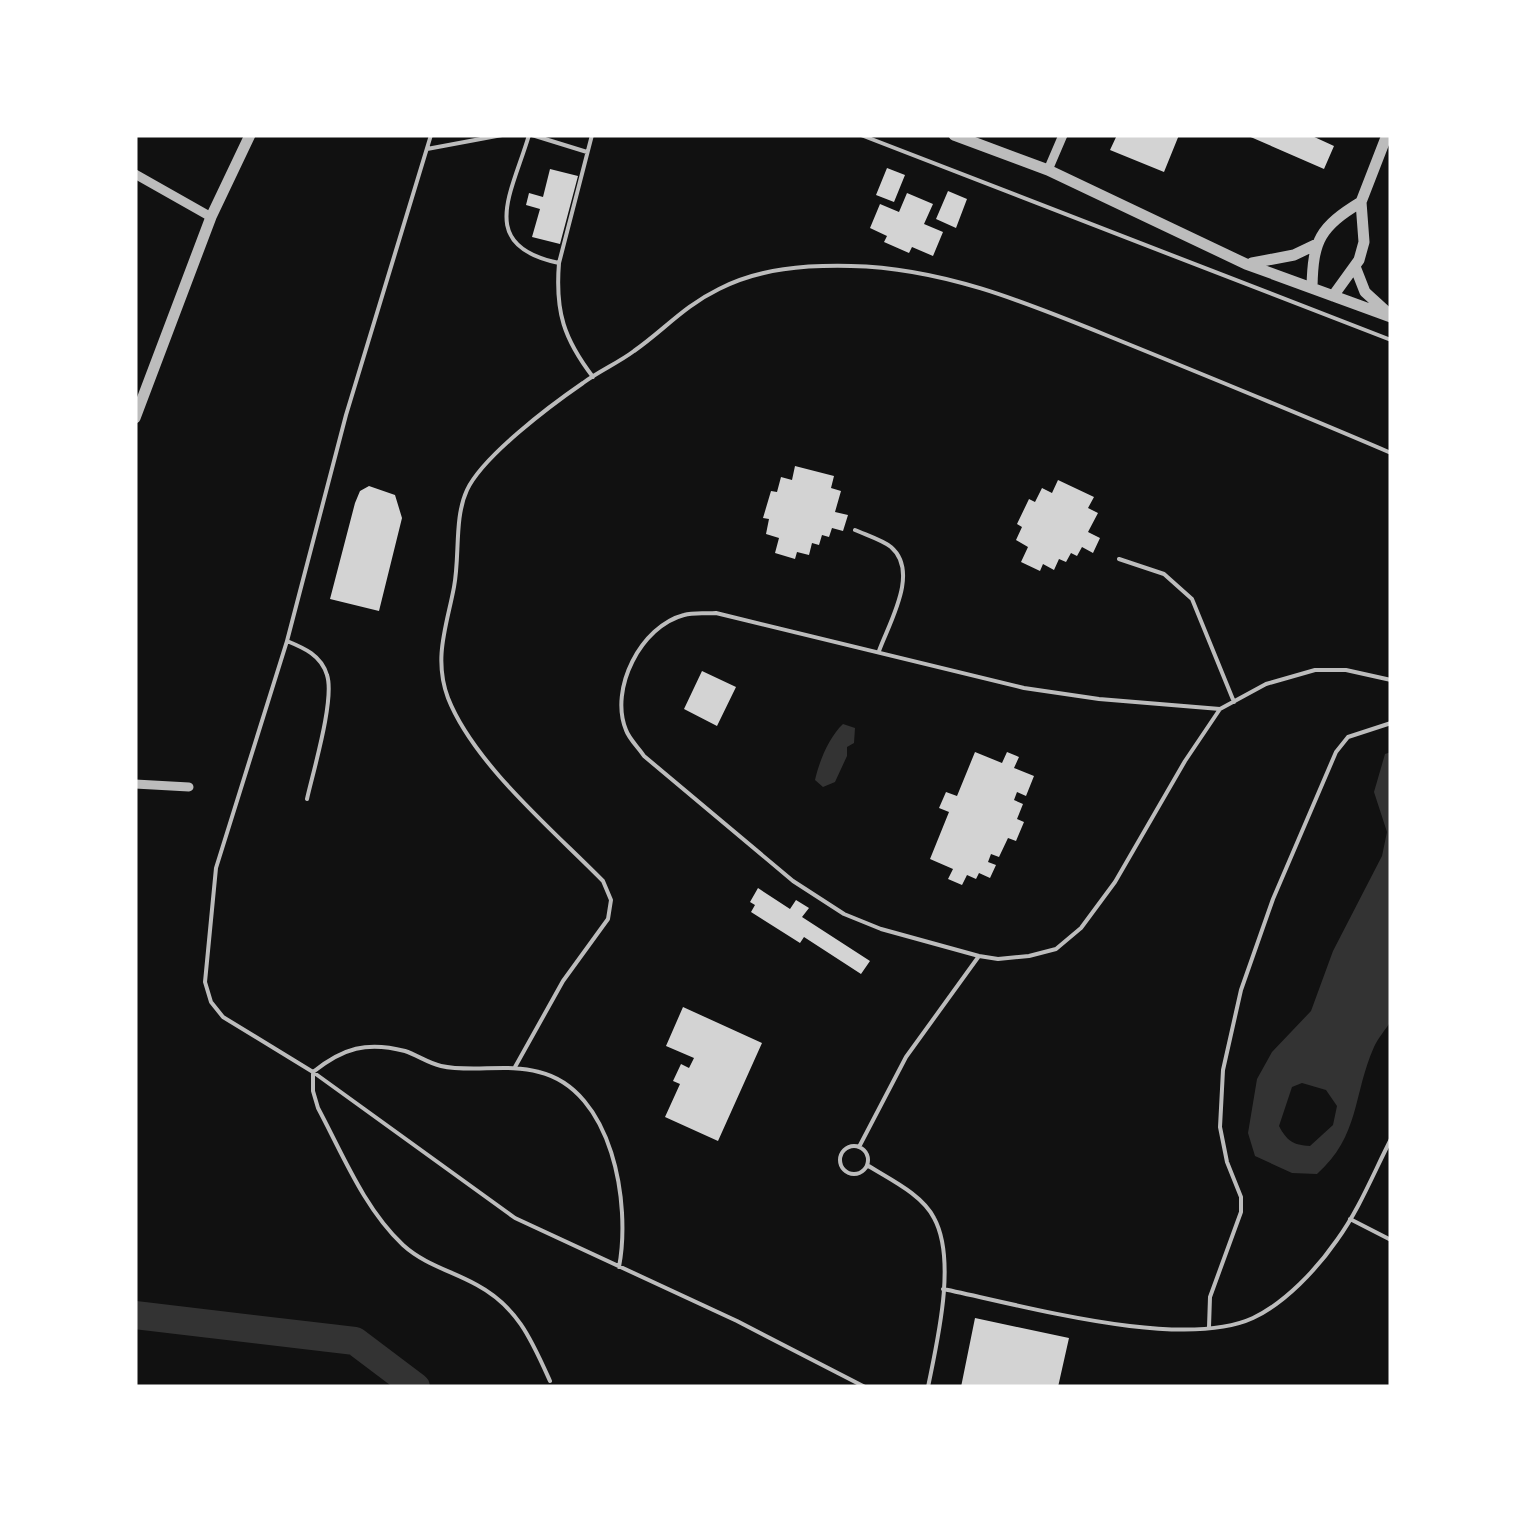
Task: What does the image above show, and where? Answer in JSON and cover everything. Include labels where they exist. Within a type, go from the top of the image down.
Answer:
[{"type":"street","points":[[135,418],[211,217],[250,135]]},
{"type":"street","points":[[954,135],[1048,170],[1246,264],[1391,316]]},
{"type":"street","points":[[1048,170],[1063,135]]},
{"type":"street","points":[[1332,296],[1356,269],[1364,242],[1361,202],[1386,135]]},
{"type":"street","points":[[135,174],[211,217]]},
{"type":"street","points":[[1246,264],[1294,256],[1315,246],[1337,217],[1361,202]]},
{"type":"street","points":[[1312,287],[1315,246]]},
{"type":"street","points":[[1356,269],[1359,283],[1371,300],[1391,316]]},
{"type":"street","points":[[135,784],[190,786]]},
{"type":"lane","points":[[431,135],[346,415],[286,641],[216,868],[205,982],[211,1002],[223,1016],[314,1072],[515,1218],[737,1321],[864,1387]]},
{"type":"lane","points":[[428,149],[502,135]]},
{"type":"lane","points":[[559,263],[516,246],[506,234],[506,216],[530,135],[587,152]]},
{"type":"lane","points":[[592,135],[559,263],[558,306],[570,346],[593,378]]},
{"type":"lane","points":[[861,135],[1391,340]]},
{"type":"lane","points":[[516,1067],[563,981],[608,918],[611,900],[603,881],[487,764],[448,697],[440,654],[442,629],[454,590],[460,523],[467,490],[495,453],[642,346],[675,315],[721,288],[782,268],[852,266],[916,271],[1015,298],[1391,452]]},
{"type":"lane","points":[[855,530],[890,546],[902,560],[903,583],[879,652]]},
{"type":"lane","points":[[1118,559],[1164,574],[1192,600],[1234,702]]},
{"type":"lane","points":[[1220,708],[1116,882],[1082,928],[1056,949],[998,959],[881,929],[844,914],[793,881],[644,756],[626,730],[623,688],[643,644],[665,624],[684,614],[716,614],[1024,688],[1099,699],[1220,708],[1266,684],[1315,670],[1346,670],[1391,680]]},
{"type":"lane","points":[[286,641],[311,651],[328,678],[323,730],[307,799]]},
{"type":"lane","points":[[1208,1328],[1210,1297],[1241,1212],[1241,1197],[1227,1162],[1220,1127],[1223,1070],[1241,990],[1273,899],[1336,752],[1348,737],[1391,722]]},
{"type":"lane","points":[[858,1147],[906,1057],[979,956]]},
{"type":"lane","points":[[550,1381],[526,1327],[507,1305],[476,1284],[440,1270],[406,1247],[373,1213],[318,1108],[312,1091],[314,1072],[336,1054],[376,1047],[406,1052],[442,1066],[516,1067],[544,1073],[565,1084],[589,1105],[606,1139],[619,1181],[624,1221],[619,1267]]},
{"type":"lane","points":[[943,1289],[1159,1330],[1208,1328],[1252,1318],[1313,1270],[1350,1219],[1391,1139]]},
{"type":"lane","points":[[858,1147],[868,1156],[867,1165],[862,1172],[846,1172],[841,1156],[846,1149],[858,1147]]},
{"type":"lane","points":[[867,1165],[922,1202],[934,1217],[943,1252],[943,1289],[928,1387]]},
{"type":"lane","points":[[1350,1219],[1391,1240]]},
{"type":"shaded area","points":[[843,724],[855,728],[854,743],[847,747],[835,782],[823,787],[815,780],[819,765]]},
{"type":"shaded area","points":[[1391,752],[1391,1021],[1367,1064],[1341,1145],[1317,1174],[1292,1173],[1255,1156],[1248,1133],[1257,1079],[1272,1052],[1311,1011],[1333,951],[1382,856],[1387,832],[1374,792],[1385,754]],"holes":[[[1302,1083],[1326,1090],[1337,1106],[1333,1125],[1310,1146],[1291,1141],[1279,1126],[1292,1087]]]},
{"type":"building","points":[[1117,135],[1179,135],[1164,172],[1110,150]]},
{"type":"building","points":[[1246,135],[1310,135],[1334,146],[1324,169]]},
{"type":"building","points":[[887,168],[905,175],[894,202],[876,195]]},
{"type":"building","points":[[550,169],[578,176],[560,244],[532,237],[540,209],[526,205],[529,193],[543,197]]},
{"type":"building","points":[[948,191],[967,199],[956,228],[936,219]]},
{"type":"building","points":[[907,193],[933,204],[924,224],[943,232],[933,256],[912,247],[909,253],[884,242],[887,236],[870,228],[880,204],[899,212]]},
{"type":"building","points":[[795,466],[834,476],[831,488],[841,491],[835,512],[848,515],[843,531],[832,528],[829,537],[822,535],[819,545],[812,543],[809,555],[797,552],[795,559],[775,553],[779,538],[766,534],[769,519],[763,518],[771,491],[777,492],[781,477],[792,480]]},
{"type":"building","points":[[1058,480],[1094,497],[1088,508],[1098,513],[1088,532],[1100,538],[1093,553],[1082,547],[1077,556],[1071,553],[1066,562],[1059,559],[1054,570],[1043,564],[1040,571],[1021,562],[1028,547],[1016,540],[1022,527],[1017,524],[1029,499],[1035,502],[1042,488],[1052,493]]},
{"type":"building","points":[[369,486],[395,495],[402,518],[379,611],[330,599],[355,503],[360,491]]},
{"type":"building","points":[[702,671],[736,687],[717,726],[684,709]]},
{"type":"building","points":[[975,752],[1002,763],[1007,752],[1019,757],[1014,768],[1034,776],[1026,796],[1017,792],[1014,800],[1023,804],[1017,819],[1024,822],[1016,841],[1008,838],[999,857],[991,854],[988,862],[996,865],[990,878],[979,873],[976,879],[967,875],[962,885],[948,879],[953,869],[930,859],[949,812],[939,808],[946,792],[957,796]]},
{"type":"building","points":[[758,888],[790,909],[796,900],[809,908],[802,917],[870,961],[861,974],[804,937],[800,943],[751,912],[755,905],[750,902]]},
{"type":"building","points":[[683,1007],[762,1043],[718,1141],[665,1117],[680,1084],[673,1081],[681,1064],[689,1068],[694,1058],[666,1046]]},
{"type":"building","points":[[975,1318],[1069,1338],[1058,1387],[961,1387]]},
{"type":"waterway","points":[[135,1315],[355,1341],[416,1387]]}]
